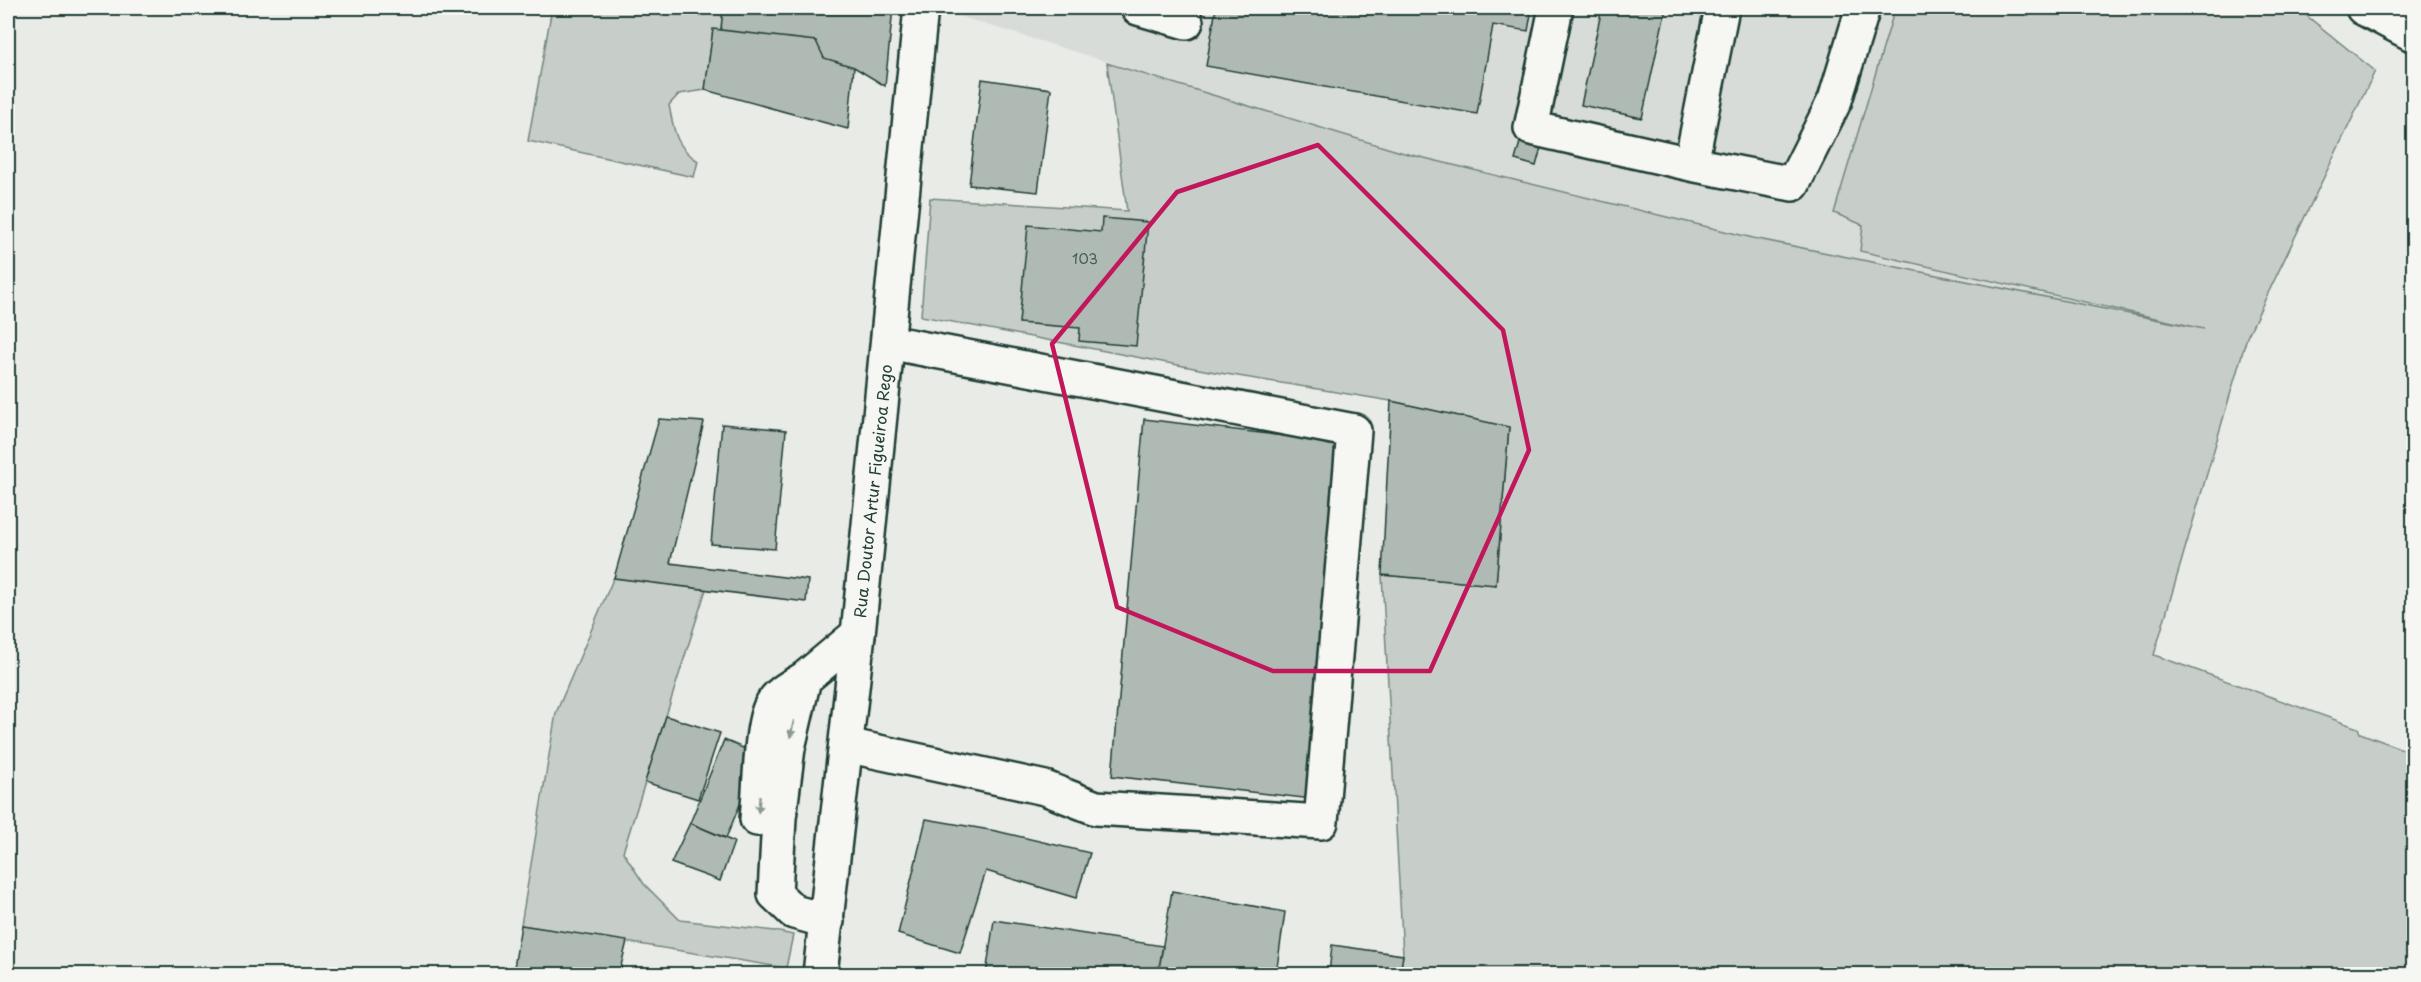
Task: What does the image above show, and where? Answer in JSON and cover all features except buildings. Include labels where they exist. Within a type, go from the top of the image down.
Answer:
[{"type":"main road","name":"Rua Doutor Artur Figueiroa Rego","points":[[820,975],[858,634],[921,8]]},
{"type":"main road","points":[[1138,8],[1186,22]]},
{"type":"main road","points":[[1556,8],[1531,128],[1793,184],[1835,100],[1863,8]]},
{"type":"main road","points":[[1691,164],[1722,8]]},
{"type":"main road","points":[[2363,8],[2414,35]]},
{"type":"main road","points":[[846,745],[1045,788],[1096,808],[1321,822],[1354,431],[888,342]]},
{"type":"main road","points":[[827,921],[794,912],[776,894],[779,818],[788,748],[804,679],[858,634]]},
{"type":"highlighted area","points":[[1318,145],[1503,330],[1529,450],[1430,671],[1273,671],[1117,607],[1052,344],[1177,192]]},
{"type":"shaded area","points":[[552,8],[723,8],[721,30],[713,30],[705,90],[679,94],[669,105],[674,130],[680,144],[698,161],[694,177],[528,141]]},
{"type":"shaded area","points":[[949,8],[2297,8],[2375,71],[2247,337],[1753,238],[1404,153],[949,13]]},
{"type":"shaded area","points":[[1895,8],[2297,8],[2375,71],[2247,337],[2154,655],[2358,728],[2360,733],[2413,753],[2413,974],[1400,974],[1403,955],[1382,575],[1496,585],[1509,427],[1391,401],[1220,373],[921,316],[930,198],[1127,211],[1107,63],[1404,153],[1753,238],[2204,329],[1860,251],[1863,225],[1834,213]]},
{"type":"shaded area","points":[[616,572],[707,586],[623,852],[644,884],[680,920],[793,935],[786,968],[521,925],[556,713]]}]
